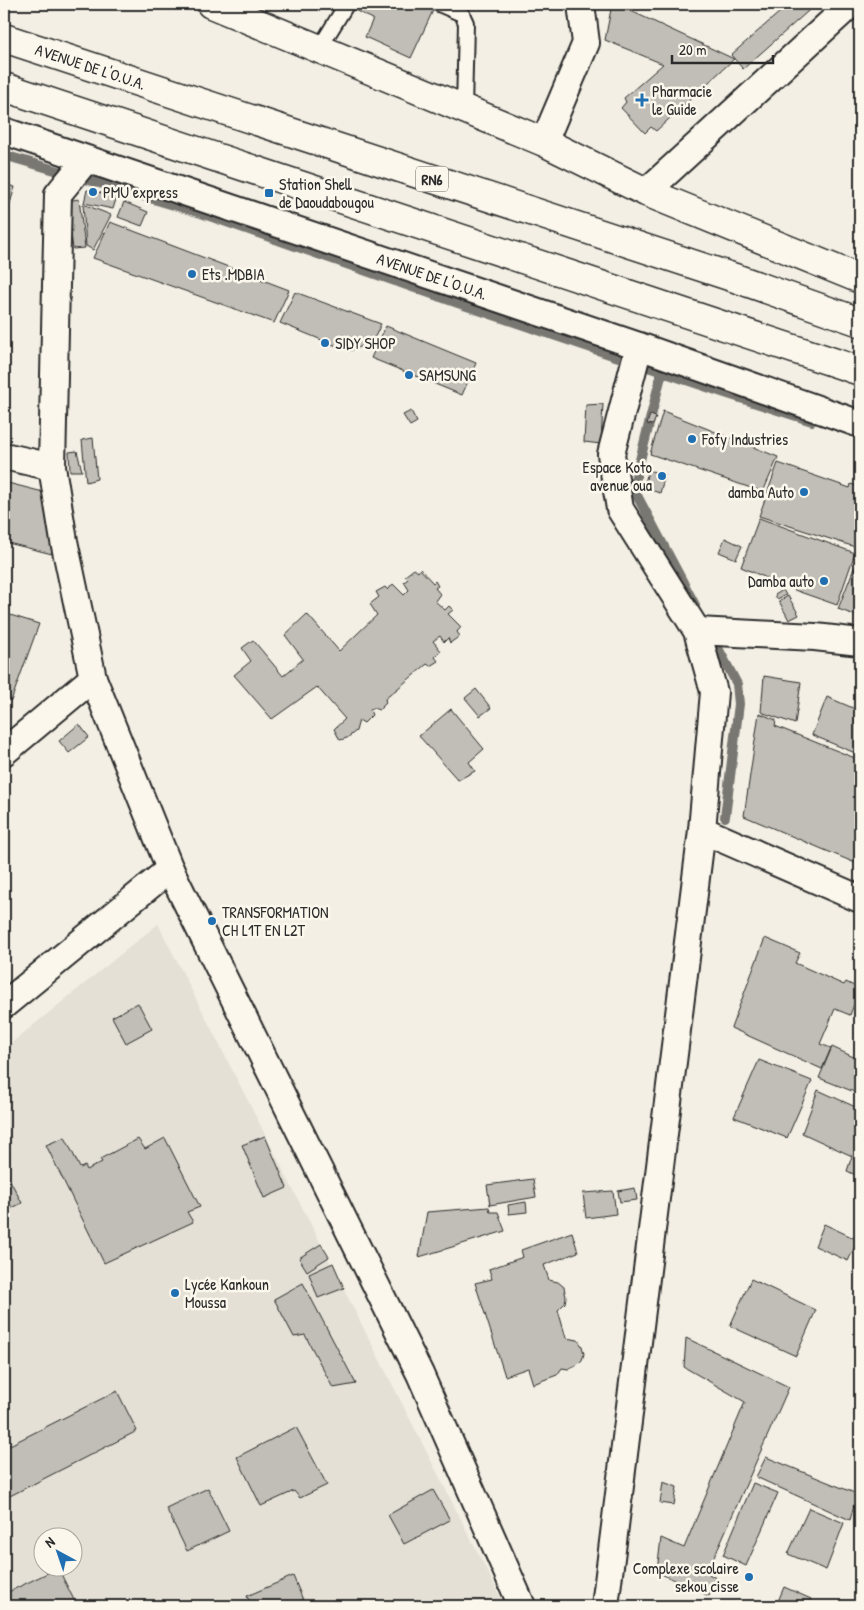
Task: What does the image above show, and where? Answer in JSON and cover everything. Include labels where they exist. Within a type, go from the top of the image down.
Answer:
[{"type":"main road","points":[[221,6],[319,49],[544,142],[646,192],[860,279]]},
{"type":"main road","name":"AVENUE DE L'O.U.A.","points":[[4,38],[729,276],[860,322]]},
{"type":"main road","points":[[4,87],[860,371]]},
{"type":"street","points":[[544,142],[586,43],[581,4]]},
{"type":"street","points":[[646,192],[851,4]]},
{"type":"street","name":"AVENUE DE L'O.U.A.","points":[[4,131],[639,346],[860,424]]},
{"type":"street","points":[[86,160],[58,194],[52,467],[64,541],[93,678],[170,869],[420,1374],[522,1606]]},
{"type":"street","points":[[605,1606],[702,830],[714,692],[698,631],[620,509],[611,454],[639,346]]},
{"type":"street","points":[[4,456],[52,467]]},
{"type":"street","points":[[698,631],[815,637],[860,642]]},
{"type":"street","points":[[4,752],[93,678]]},
{"type":"street","points":[[702,830],[860,899]]},
{"type":"street","points":[[4,1005],[170,869]]},
{"type":"lane","points":[[439,4],[462,14],[466,23],[464,109]]},
{"type":"lane","points":[[319,49],[346,6]]},
{"type":"shaded area","name":"Lycée Kankoun Moussa","points":[[158,924],[505,1606],[4,1606],[4,1049]]},
{"type":"building","points":[[342,4],[436,4],[411,58],[365,37],[373,19]]},
{"type":"building","points":[[612,4],[616,4],[734,59],[656,131],[651,127],[645,133],[621,108],[626,102],[624,98],[663,64],[605,40]]},
{"type":"building","points":[[789,4],[816,4],[743,69],[731,55]]},
{"type":"building","points":[[4,184],[15,187],[4,223]]},
{"type":"building","points":[[87,190],[117,196],[113,209],[84,203]]},
{"type":"building","points":[[79,199],[85,248],[73,249],[67,201]]},
{"type":"building","points":[[124,202],[148,212],[142,226],[118,217]]},
{"type":"building","points":[[83,204],[111,215],[93,250],[86,246]]},
{"type":"building","name":"Ets .MDBIA","points":[[110,222],[289,290],[274,323],[93,258]]},
{"type":"building","points":[[295,292],[381,324],[372,343],[349,351],[280,323]]},
{"type":"building","points":[[386,326],[476,363],[462,395],[371,358]]},
{"type":"building","points":[[603,404],[601,444],[584,442],[586,405]]},
{"type":"building","points":[[411,411],[417,422],[410,426],[403,415]]},
{"type":"building","points":[[663,411],[778,457],[763,492],[650,454]]},
{"type":"building","points":[[650,415],[656,417],[653,425],[647,424]]},
{"type":"building","points":[[93,438],[97,479],[86,482],[82,440]]},
{"type":"building","points":[[77,451],[82,471],[70,471],[69,452]]},
{"type":"building","points":[[778,463],[850,488],[851,484],[860,487],[860,531],[855,547],[759,516]]},
{"type":"building","points":[[648,470],[665,475],[660,493],[644,488]]},
{"type":"building","points":[[4,482],[51,494],[52,554],[4,542],[6,522],[4,521]]},
{"type":"building","points":[[759,518],[855,553],[837,605],[797,591],[741,567]]},
{"type":"building","points":[[725,538],[742,546],[736,559],[719,552]]},
{"type":"building","points":[[854,568],[860,571],[860,617],[838,609]]},
{"type":"building","points":[[414,569],[418,572],[420,569],[433,583],[435,581],[438,586],[435,588],[440,594],[435,601],[445,610],[449,606],[453,610],[448,614],[461,627],[457,632],[460,636],[450,643],[448,638],[444,642],[440,636],[433,641],[441,651],[435,657],[438,661],[430,666],[427,664],[385,699],[386,703],[379,710],[374,708],[370,710],[372,715],[364,723],[359,720],[356,731],[347,738],[340,740],[334,729],[345,719],[317,687],[272,719],[234,675],[251,661],[242,648],[253,640],[283,676],[303,659],[285,635],[307,614],[339,651],[377,615],[370,604],[379,597],[376,592],[385,587],[388,590],[393,584],[404,595],[409,590],[404,582],[408,579],[405,576]]},
{"type":"building","points":[[783,590],[786,595],[777,599],[775,595]]},
{"type":"building","points":[[788,596],[799,615],[789,620],[779,601]]},
{"type":"building","points":[[4,613],[39,624],[11,701],[4,699]]},
{"type":"building","points":[[764,676],[801,682],[795,724],[761,712]]},
{"type":"building","points":[[476,689],[491,708],[480,716],[465,698]]},
{"type":"building","points":[[827,697],[860,711],[860,755],[812,735]]},
{"type":"building","points":[[451,709],[484,749],[469,762],[475,771],[458,780],[419,736]]},
{"type":"building","points":[[759,713],[776,720],[775,726],[860,760],[860,865],[744,816]]},
{"type":"building","points":[[79,724],[89,737],[69,753],[59,741]]},
{"type":"building","points":[[765,938],[800,953],[795,963],[844,985],[846,982],[860,989],[850,1015],[835,1009],[820,1044],[831,1048],[822,1069],[731,1028]]},
{"type":"building","points":[[138,1003],[152,1029],[126,1043],[112,1017]]},
{"type":"building","points":[[832,1047],[860,1060],[854,1073],[860,1075],[860,1098],[856,1096],[857,1093],[819,1078]]},
{"type":"building","points":[[759,1060],[812,1081],[787,1138],[734,1117]]},
{"type":"building","points":[[818,1090],[860,1109],[860,1177],[847,1171],[852,1156],[802,1133]]},
{"type":"building","points":[[265,1136],[287,1188],[264,1198],[242,1145]]},
{"type":"building","points":[[65,1137],[80,1168],[85,1166],[87,1170],[102,1162],[100,1159],[138,1139],[145,1149],[165,1138],[200,1207],[187,1212],[193,1222],[104,1263],[46,1145]]},
{"type":"building","points":[[4,1169],[22,1203],[4,1212]]},
{"type":"building","points":[[533,1179],[536,1197],[490,1205],[487,1185]]},
{"type":"building","points":[[635,1188],[637,1200],[620,1202],[618,1191]]},
{"type":"building","points":[[613,1191],[616,1214],[586,1218],[583,1193]]},
{"type":"building","points":[[526,1202],[527,1212],[509,1214],[508,1205]]},
{"type":"building","points":[[489,1207],[490,1212],[498,1212],[505,1231],[419,1257],[427,1212]]},
{"type":"building","points":[[824,1224],[858,1240],[848,1261],[815,1246]]},
{"type":"building","points":[[572,1232],[578,1252],[544,1265],[549,1280],[558,1282],[564,1287],[565,1303],[558,1310],[566,1338],[578,1340],[582,1346],[584,1354],[582,1360],[577,1365],[568,1369],[562,1368],[557,1375],[533,1384],[528,1368],[505,1376],[475,1283],[492,1279],[489,1269],[523,1257],[521,1250]]},
{"type":"building","points":[[321,1244],[329,1257],[307,1271],[299,1258]]},
{"type":"building","points":[[333,1263],[344,1288],[318,1298],[309,1274]]},
{"type":"building","points":[[751,1279],[816,1310],[796,1356],[730,1326]]},
{"type":"building","points":[[303,1283],[356,1384],[333,1388],[305,1335],[294,1337],[274,1299]]},
{"type":"building","points":[[686,1338],[789,1387],[707,1573],[716,1578],[709,1596],[657,1572],[661,1538],[684,1548],[745,1402],[684,1367]]},
{"type":"building","points":[[117,1391],[137,1431],[4,1499],[4,1448]]},
{"type":"building","points":[[296,1427],[327,1485],[300,1498],[294,1491],[261,1506],[237,1457]]},
{"type":"building","points":[[766,1457],[857,1494],[850,1520],[756,1477]]},
{"type":"building","points":[[663,1482],[677,1487],[674,1505],[660,1503]]},
{"type":"building","points":[[753,1483],[778,1493],[746,1566],[723,1555]]},
{"type":"building","points":[[208,1488],[229,1531],[187,1551],[166,1508]]},
{"type":"building","points":[[433,1490],[450,1520],[404,1544],[388,1515]]},
{"type":"building","points":[[809,1508],[844,1523],[826,1570],[788,1554]]},
{"type":"building","points":[[293,1576],[303,1600],[289,1606],[251,1606],[247,1596]]},
{"type":"building","points":[[37,1578],[63,1578],[77,1606],[4,1606],[4,1594]]},
{"type":"building","points":[[784,1587],[811,1599],[808,1606],[776,1606]]},
{"type":"building","points":[[758,1600],[770,1606],[754,1606]]},
{"type":"waterway","points":[[4,155],[201,213],[458,303],[812,421]]},
{"type":"waterway","points":[[662,372],[633,488],[695,605]]},
{"type":"waterway","points":[[710,633],[737,684],[739,704],[725,817]]},
{"type":"place","name":"Pharmacie le Guide","points":[[642,100]]},
{"type":"place","name":"PMU express","points":[[93,192]]},
{"type":"place","name":"Station Shell de Daoudabougou","points":[[269,193]]},
{"type":"place","name":"Ets .MDBIA","points":[[192,274]]},
{"type":"place","name":"SIDY SHOP","points":[[325,343]]},
{"type":"place","name":"SAMSUNG","points":[[409,375]]},
{"type":"place","name":"Fofy Industries","points":[[692,439]]},
{"type":"place","name":"Espace Koto avenue oua","points":[[662,476]]},
{"type":"place","name":"damba Auto","points":[[804,492]]},
{"type":"place","name":"Damba auto","points":[[824,581]]},
{"type":"place","name":"TRANSFORMATION CH L1T EN L2T","points":[[212,921]]},
{"type":"place","name":"Lycée Kankoun Moussa","points":[[175,1293]]},
{"type":"place","name":"Complexe scolaire sekou cisse","points":[[749,1577]]}]
